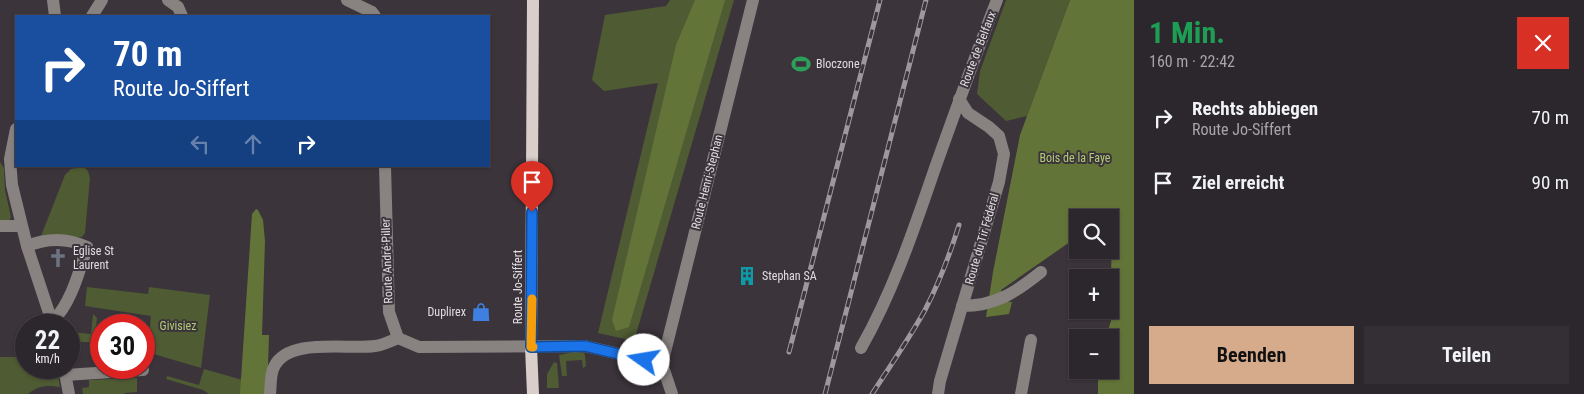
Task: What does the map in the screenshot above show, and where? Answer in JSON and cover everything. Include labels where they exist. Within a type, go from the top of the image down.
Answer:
[{"type":"main road","name":"Route Jo-Siffert","points":[[533,0],[531,347],[533,394]]},
{"type":"street","points":[[53,0],[55,15]]},
{"type":"street","points":[[93,15],[102,0]]},
{"type":"street","points":[[168,0],[178,7],[182,15]]},
{"type":"street","points":[[347,0],[372,12],[374,15]]},
{"type":"street","name":"Route Henri-Stephan","points":[[662,364],[753,0]]},
{"type":"street","name":"Route de Belfaux","points":[[861,348],[873,328],[888,294],[917,221],[959,99],[997,0]]},
{"type":"street","name":"Route du Tir Fédéral","points":[[938,394],[940,381],[999,182],[1004,154],[999,136],[968,113],[959,99]]},
{"type":"street","points":[[15,134],[10,160],[12,185],[27,246],[49,314]]},
{"type":"street","name":"Route André-Piller","points":[[385,167],[389,312],[398,338]]},
{"type":"street","points":[[0,226],[22,226]]},
{"type":"street","points":[[27,246],[48,240],[71,241],[87,247],[73,289],[59,314]]},
{"type":"street","points":[[962,306],[982,305],[1000,299],[1015,292],[1041,272]]},
{"type":"street","points":[[270,394],[273,368],[281,357],[287,353],[304,348],[376,346],[398,338],[419,347],[585,346],[662,364],[672,394]]},
{"type":"street","points":[[1020,394],[1031,340]]},
{"type":"street","points":[[66,379],[69,394]]},
{"type":"green space","points":[[670,0],[734,0],[634,341],[598,333],[658,83],[604,91],[592,80],[605,15],[666,6]]},
{"type":"green space","points":[[695,0],[725,0],[629,327],[616,331],[612,320],[676,45]]},
{"type":"green space","points":[[1006,0],[1070,0],[1027,116],[1006,121],[977,94],[980,71]]},
{"type":"green space","name":"Bois de la Faye","points":[[1070,0],[1134,0],[1134,394],[1098,394],[1098,379],[1119,379],[1119,329],[1108,329],[1112,319],[1119,319],[1119,269],[1111,269],[1111,259],[1119,259],[1119,209],[1069,209],[1069,243],[1001,290],[1003,301],[1012,302],[1009,314],[986,317],[1020,135]]},
{"type":"green space","points":[[0,162],[4,168],[5,190],[11,217],[9,221],[0,222]]},
{"type":"green space","points":[[84,167],[88,171],[90,178],[85,233],[82,237],[43,238],[41,236],[65,175],[71,169]]},
{"type":"green space","points":[[256,209],[263,220],[265,241],[262,335],[269,335],[268,367],[265,394],[240,394],[252,214]]},
{"type":"green space","name":"Givisiez","points":[[87,287],[148,294],[149,287],[210,295],[201,368],[155,354],[155,314],[138,314],[85,306]]},
{"type":"green space","points":[[80,333],[90,334],[90,342],[80,342]]},
{"type":"green space","points":[[574,352],[584,353],[586,366],[583,368],[582,360],[566,361],[567,376],[562,376],[559,355]]},
{"type":"green space","points":[[0,357],[15,357],[15,379],[59,379],[60,387],[43,386],[28,394],[0,394]]},
{"type":"green space","points":[[554,362],[557,363],[559,388],[547,388],[547,374]]},
{"type":"green space","points":[[204,369],[246,381],[246,394],[209,394],[203,390],[166,379],[167,376],[199,385]]},
{"type":"green space","points":[[137,379],[137,392],[124,394],[83,394],[82,388],[89,387],[89,380]]},
{"type":"railway","points":[[789,352],[880,0]]},
{"type":"railway","points":[[825,394],[926,0]]},
{"type":"railway","points":[[872,394],[925,310],[944,268],[959,225]]},
{"type":"slow traffic","points":[[532,299],[531,347],[533,347]]},
{"type":"place","name":"Bloczone","points":[[801,64]]},
{"type":"place","name":"Eglise St Laurent","points":[[58,258]]},
{"type":"place","name":"Stephan SA","points":[[747,276]]},
{"type":"place","name":"Duplirex","points":[[481,312]]},
{"type":"route","points":[[532,212],[531,347],[585,346],[644,360]]}]
